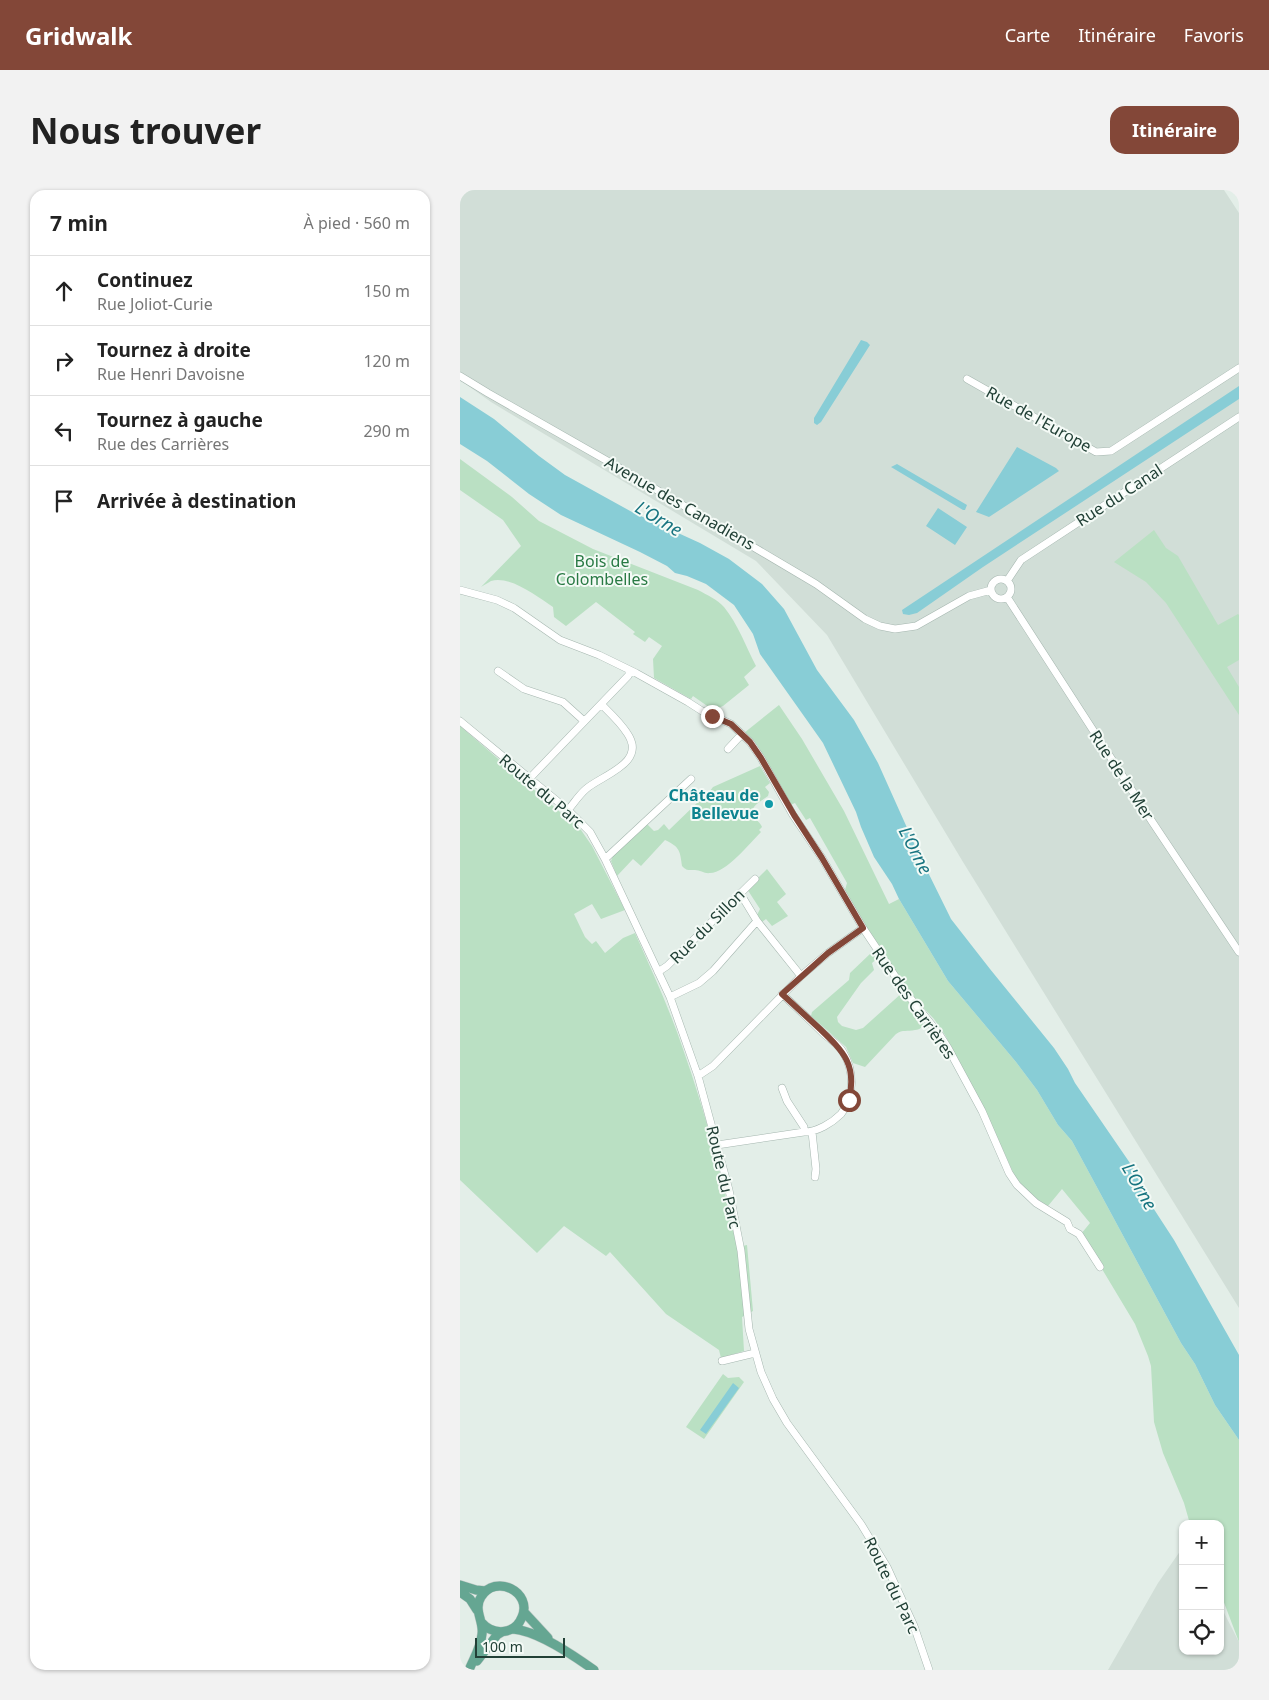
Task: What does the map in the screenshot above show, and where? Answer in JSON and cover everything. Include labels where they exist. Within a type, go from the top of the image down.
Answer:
[{"type":"main road","points":[[460,1585],[486,1591]]},
{"type":"main road","points":[[477,1610],[478,1603],[486,1591],[498,1585],[512,1588],[522,1598],[524,1612],[522,1619],[513,1629]]},
{"type":"main road","points":[[460,1592],[470,1599],[477,1610],[483,1632],[470,1670]]},
{"type":"main road","points":[[524,1612],[537,1628],[557,1647]]},
{"type":"main road","points":[[481,1622],[493,1631],[502,1632]]},
{"type":"main road","points":[[470,1670],[497,1635],[513,1629],[520,1629],[533,1634],[594,1670]]},
{"type":"street","name":"Rue de l'Europe","points":[[967,379],[1096,452],[1111,451],[1239,368]]},
{"type":"street","name":"Avenue des Canadiens","points":[[460,376],[634,476],[807,579],[869,621],[884,627],[898,629],[921,624],[969,596],[992,590]]},
{"type":"street","name":"Rue du Canal","points":[[1007,581],[1021,560],[1239,417]]},
{"type":"street","points":[[1001,579],[1007,581],[1011,589],[1007,597],[997,598],[992,590],[995,581],[1001,579]]},
{"type":"street","name":"Rue des Carrières","points":[[460,590],[506,604],[524,614],[560,640],[599,655],[631,671],[688,702],[702,712],[731,724],[742,734],[761,758],[863,928],[907,994],[948,1048],[982,1111],[1009,1173],[1017,1185],[1036,1203],[1067,1222],[1070,1229],[1078,1234],[1100,1267]]},
{"type":"street","name":"Rue de la Mer","points":[[1007,597],[1167,845],[1239,952]]},
{"type":"street","points":[[498,671],[524,689],[563,702],[584,721]]},
{"type":"street","points":[[529,779],[631,671]]},
{"type":"street","points":[[568,810],[586,789],[628,762],[631,754],[628,733],[601,704]]},
{"type":"street","name":"Route du Parc","points":[[460,721],[568,810],[590,832],[605,859],[670,997],[698,1076],[734,1215],[749,1329],[754,1353],[773,1399],[787,1423],[861,1524],[886,1567],[914,1626],[928,1670]]},
{"type":"street","points":[[728,749],[742,734]]},
{"type":"street","points":[[605,859],[690,779]]},
{"type":"street","name":"Rue du Sillon","points":[[658,972],[755,879]]},
{"type":"street","points":[[740,893],[757,921],[801,976]]},
{"type":"street","points":[[670,997],[699,983],[757,921]]},
{"type":"street","points":[[698,1076],[713,1066],[801,976],[828,953],[863,928]]},
{"type":"street","points":[[717,1145],[808,1132],[831,1122],[846,1108],[851,1091],[850,1069],[843,1052],[782,994]]},
{"type":"street","points":[[782,1088],[787,1101],[808,1132],[816,1169],[815,1177]]},
{"type":"street","points":[[722,1361],[754,1353]]},
{"type":"shaded area","points":[[460,190],[1224,190],[1239,213],[1239,1308],[963,862],[827,635],[756,561],[491,402],[460,380]]},
{"type":"shaded area","points":[[1179,1553],[1179,1655],[1224,1655],[1224,1613],[1239,1642],[1239,1670],[1108,1670],[1158,1583]]},
{"type":"green space","name":"Bois de Colombelles","points":[[460,459],[512,497],[539,521],[593,549],[712,597],[724,607],[734,621],[756,666],[744,677],[749,685],[723,706],[713,710],[693,696],[691,699],[654,678],[653,659],[662,646],[649,637],[645,642],[633,634],[635,632],[596,602],[566,626],[554,617],[553,607],[524,588],[499,580],[491,581],[481,587],[521,546],[503,520],[460,490]]},
{"type":"green space","points":[[1154,530],[1166,548],[1178,556],[1218,625],[1239,615],[1239,660],[1227,667],[1239,687],[1239,715],[1166,603],[1146,582],[1114,562]]},
{"type":"green space","points":[[779,705],[802,739],[844,811],[889,904],[899,899],[948,981],[1016,1062],[1037,1090],[1058,1125],[1072,1141],[1181,1343],[1195,1364],[1215,1405],[1239,1440],[1239,1642],[1224,1603],[1224,1520],[1189,1520],[1184,1503],[1163,1453],[1154,1422],[1151,1366],[1148,1356],[1135,1324],[1081,1234],[1090,1223],[1062,1189],[1048,1206],[1035,1198],[1016,1179],[989,1119],[945,1035],[934,1019],[914,998],[864,924],[845,890],[847,883],[810,818],[806,820],[795,803],[790,805],[757,745],[744,733]]},
{"type":"green space","points":[[460,726],[581,830],[592,846],[625,910],[601,919],[592,904],[574,914],[585,937],[592,944],[596,941],[605,953],[623,938],[635,933],[672,1020],[707,1123],[737,1247],[747,1245],[753,1311],[742,1317],[744,1351],[721,1358],[719,1350],[666,1314],[610,1252],[606,1256],[564,1226],[537,1253],[460,1180]]},
{"type":"green space","points":[[760,766],[770,783],[765,787],[769,792],[768,796],[756,805],[752,811],[752,814],[762,827],[759,830],[761,832],[730,863],[716,872],[710,873],[686,869],[682,866],[680,853],[676,847],[665,840],[641,866],[633,859],[617,876],[611,861],[613,856],[647,824],[654,831],[664,824],[669,830],[706,796],[713,787]]},
{"type":"green space","points":[[767,869],[786,894],[777,902],[788,916],[772,926],[766,919],[762,922],[757,915],[760,909],[747,889]]},
{"type":"green space","points":[[876,952],[879,957],[872,963],[874,970],[861,983],[837,1017],[838,1022],[842,1026],[856,1030],[863,1028],[903,992],[919,1012],[923,1024],[921,1028],[896,1034],[865,1067],[853,1063],[846,1047],[811,1016],[812,1012],[849,980],[850,973],[871,953]]},
{"type":"green space","points":[[723,1374],[728,1378],[739,1377],[744,1382],[704,1439],[686,1427]]},
{"type":"water","points":[[861,340],[870,345],[821,422],[817,425],[814,423],[814,418]]},
{"type":"water","points":[[1239,386],[1239,399],[983,567],[917,613],[903,614],[902,610]]},
{"type":"water","name":"L'Orne","points":[[460,397],[494,419],[565,475],[632,512],[700,543],[729,559],[762,584],[784,609],[817,670],[854,720],[878,763],[917,850],[951,919],[1054,1048],[1068,1069],[1075,1083],[1132,1166],[1148,1200],[1174,1240],[1239,1355],[1239,1440],[1215,1405],[1195,1364],[1181,1343],[1072,1141],[1058,1125],[1037,1090],[1016,1062],[948,981],[892,884],[874,857],[856,812],[823,743],[760,654],[753,634],[734,605],[706,584],[675,573],[667,566],[640,552],[561,515],[529,494],[487,461],[460,444]]},
{"type":"water","points":[[1017,447],[1059,471],[989,517],[976,512]]},
{"type":"water","points":[[897,464],[967,505],[965,510],[891,467]]},
{"type":"water","points":[[938,508],[967,527],[955,545],[926,526]]},
{"type":"water","points":[[733,1383],[739,1388],[706,1434],[700,1430]]},
{"type":"place","name":"Château de Bellevue","points":[[769,804]]},
{"type":"route","points":[[712,716],[731,724],[750,742],[863,928],[828,953],[782,994],[843,1052],[852,1080],[849,1100]]}]
